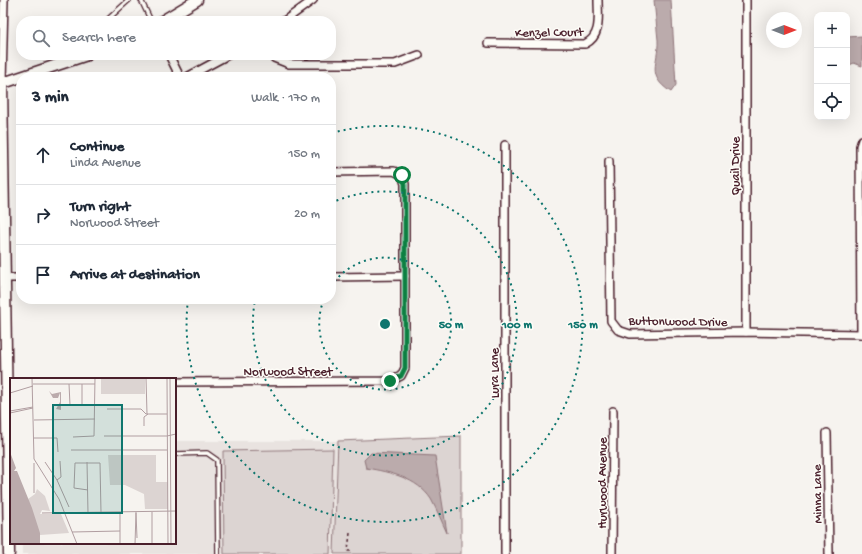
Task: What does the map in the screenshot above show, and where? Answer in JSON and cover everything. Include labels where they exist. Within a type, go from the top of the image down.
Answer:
[{"type":"street","points":[[4,0],[1,112],[9,383],[10,510],[4,534],[9,554]]},
{"type":"street","points":[[170,16],[197,0]]},
{"type":"street","points":[[291,16],[313,0]]},
{"type":"street","name":"Kenzel Court","points":[[488,43],[585,44],[591,41],[596,35],[598,0]]},
{"type":"street","name":"Quail Drive","points":[[746,0],[746,332]]},
{"type":"street","points":[[279,60],[289,64],[395,64],[419,55]]},
{"type":"street","points":[[37,72],[72,60]]},
{"type":"street","points":[[172,60],[178,72]]},
{"type":"street","points":[[196,72],[219,60]]},
{"type":"street","points":[[1,84],[16,79]]},
{"type":"street","points":[[861,334],[860,146],[862,140]]},
{"type":"street","name":"Lura Lane","points":[[505,145],[505,554]]},
{"type":"street","name":"Buttonwood Drive","points":[[609,161],[611,321],[618,330],[630,334],[746,332],[861,334]]},
{"type":"street","points":[[336,172],[394,171],[402,175],[405,184],[405,276],[336,277]]},
{"type":"street","name":"Norwood Street","points":[[176,382],[390,381],[401,376],[405,368],[405,276]]},
{"type":"street","points":[[5,278],[16,278]]},
{"type":"street","name":"Hurwood Avenue","points":[[612,554],[613,411]]},
{"type":"street","name":"Minna Lane","points":[[828,433],[829,554]]},
{"type":"lane","points":[[111,16],[129,0]]},
{"type":"lane","points":[[141,0],[149,16]]},
{"type":"lane","points":[[176,454],[207,453],[217,460],[218,554]]},
{"type":"path","points":[[350,533],[348,551],[351,551],[351,554]]},
{"type":"shaded area","points":[[654,0],[671,0],[676,85],[671,92],[658,80],[655,69],[658,40]]},
{"type":"shaded area","points":[[862,36],[862,66],[854,63],[850,65],[850,37]]},
{"type":"shaded area","points":[[461,436],[461,554],[334,554],[338,441]]},
{"type":"shaded area","points":[[176,441],[338,441],[334,554],[22,554],[22,544],[176,544]]},
{"type":"shaded area","points":[[333,449],[330,554],[224,554],[223,451]]},
{"type":"shaded area","points":[[371,453],[435,456],[447,533],[431,499],[418,486],[402,477],[366,468],[364,460]]},
{"type":"route","points":[[390,381],[401,376],[405,368],[405,184],[402,175]]}]
